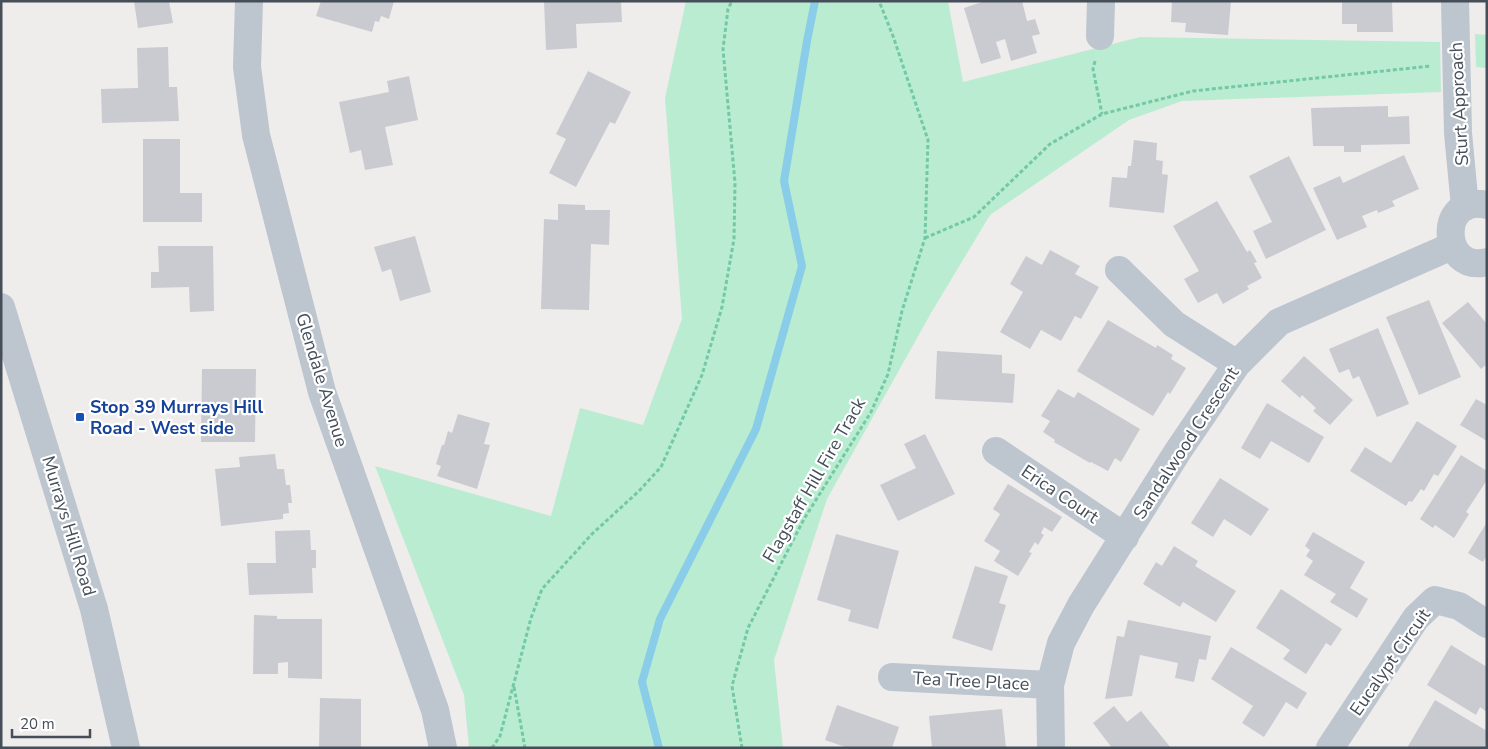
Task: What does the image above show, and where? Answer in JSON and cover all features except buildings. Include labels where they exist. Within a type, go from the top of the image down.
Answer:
[{"type":"street","name":"Glendale Avenue","points":[[249,1],[247,67],[256,136],[317,373],[435,710],[442,748]]},
{"type":"street","points":[[1100,36],[1101,1]]},
{"type":"street","name":"Sturt Approach","points":[[1455,1],[1458,133],[1476,206]]},
{"type":"street","points":[[1476,206],[1458,212],[1450,228],[1450,237],[1452,246],[1465,259],[1473,262],[1487,262]]},
{"type":"street","name":"Sandalwood Crescent","points":[[1051,748],[1050,685],[1061,643],[1081,605],[1178,451],[1237,364],[1279,322],[1452,246]]},
{"type":"street","points":[[1119,270],[1174,324],[1237,364]]},
{"type":"street","name":"Murrays Hill Road","points":[[1,307],[12,370],[94,609],[126,748]]},
{"type":"street","name":"Erica Court","points":[[996,451],[1125,537]]},
{"type":"street","name":"Eucalypt Circuit","points":[[1330,748],[1416,618],[1435,600],[1459,606],[1487,624]]},
{"type":"street","name":"Tea Tree Place","points":[[892,677],[1050,685]]},
{"type":"path","points":[[492,748],[500,736],[531,618],[542,589],[592,534],[639,491],[661,466],[702,375],[722,307],[734,239],[735,183],[723,49],[728,9],[732,1]]},
{"type":"path","name":"Flagstaff Hill Fire Track","points":[[742,748],[732,686],[748,628],[804,519],[871,412],[888,374],[902,311],[925,238],[928,140],[893,36],[879,1]]},
{"type":"path","points":[[1100,36],[1093,69],[1102,114]]},
{"type":"path","points":[[925,238],[974,217],[1050,144],[1102,114],[1193,91],[1456,63]]},
{"type":"path","points":[[513,684],[525,748]]},
{"type":"green space","points":[[686,1],[948,1],[963,82],[1140,37],[1440,42],[1441,92],[1182,101],[1129,120],[990,215],[931,313],[827,499],[774,660],[783,748],[469,748],[464,695],[375,466],[551,516],[580,408],[643,425],[682,319],[665,98]]},
{"type":"green space","points":[[1475,34],[1487,35],[1487,68],[1476,67]]},
{"type":"waterway","points":[[659,748],[642,682],[660,619],[756,429],[802,266],[784,181],[815,1]]},
{"type":"place","name":"Stop 39 Murrays Hill Road - West side","points":[[80,417]]}]
